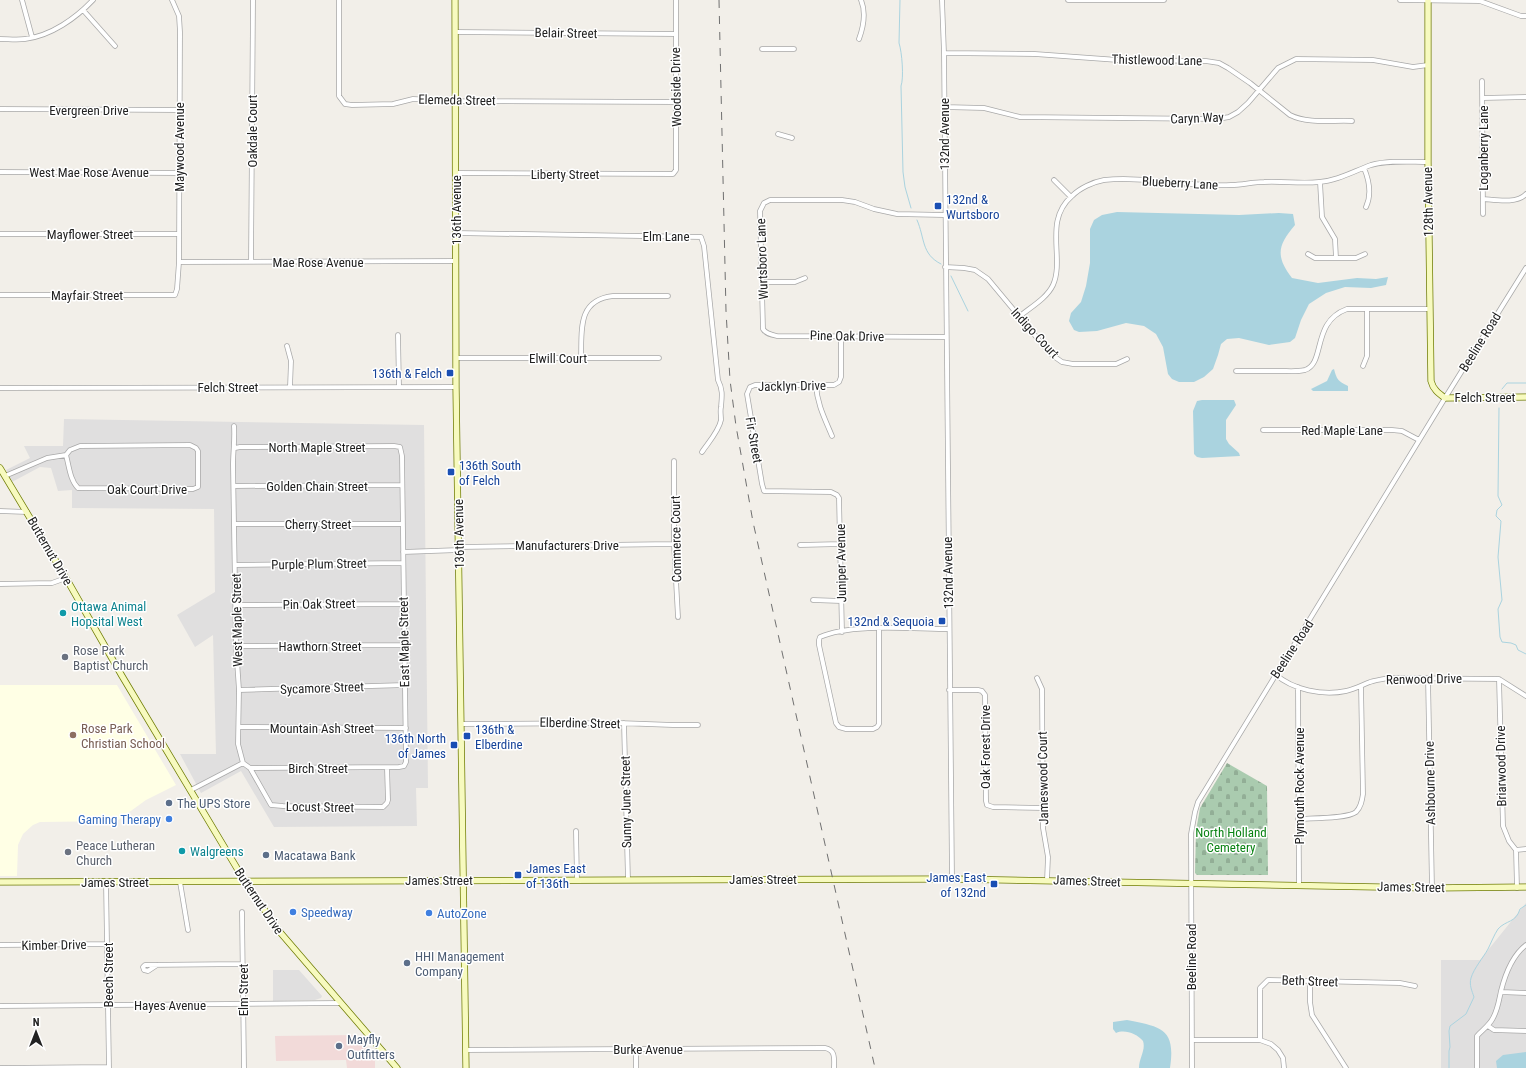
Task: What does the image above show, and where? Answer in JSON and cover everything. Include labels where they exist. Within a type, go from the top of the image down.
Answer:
[{"type":"street","points":[[22,0],[32,37]]},
{"type":"street","points":[[0,39],[25,39],[42,34],[63,24],[83,10],[93,0]]},
{"type":"street","name":"Maywood Avenue","points":[[172,0],[179,16],[179,262],[177,289],[175,295]]},
{"type":"street","name":"Oakdale Court","points":[[251,262],[253,0]]},
{"type":"street","name":"Elemeda Street","points":[[339,0],[338,90],[339,96],[345,104],[393,104],[413,99],[456,101],[676,102]]},
{"type":"street","name":"136th Avenue","points":[[456,0],[456,387],[466,1068]]},
{"type":"street","name":"Woodside Drive","points":[[674,173],[676,170],[676,0]]},
{"type":"street","points":[[859,39],[863,28],[863,8],[861,0]]},
{"type":"street","name":"132nd Avenue","points":[[942,0],[944,53],[944,215],[952,879]]},
{"type":"street","points":[[1068,0],[1164,0]]},
{"type":"street","points":[[1400,0],[1480,1],[1521,16],[1526,16]]},
{"type":"street","name":"128th Avenue","points":[[1428,0],[1428,162],[1431,381],[1432,387],[1445,398]]},
{"type":"street","points":[[83,10],[115,46]]},
{"type":"street","name":"Belair Street","points":[[455,32],[676,34]]},
{"type":"street","points":[[762,49],[794,49]]},
{"type":"street","name":"Thistlewood Lane","points":[[944,53],[1036,54],[1118,60],[1219,62],[1250,83],[1258,91],[1295,118],[1352,121]]},
{"type":"street","name":"Caryn Way","points":[[944,107],[984,108],[1020,117],[1212,120],[1229,117],[1238,112],[1278,68],[1296,60],[1373,60],[1413,67],[1428,65]]},
{"type":"street","name":"Loganberry Lane","points":[[1482,81],[1483,214]]},
{"type":"street","points":[[1482,98],[1526,98]]},
{"type":"street","name":"Evergreen Drive","points":[[0,109],[179,110]]},
{"type":"street","points":[[778,134],[792,138]]},
{"type":"street","name":"Blueberry Lane","points":[[1020,316],[1039,302],[1053,286],[1056,275],[1057,222],[1065,204],[1070,197],[1084,187],[1106,180],[1148,180],[1192,184],[1231,185],[1265,182],[1320,182],[1386,162],[1428,162]]},
{"type":"street","points":[[1364,168],[1369,180],[1369,197],[1366,207]]},
{"type":"street","name":"West Mae Rose Avenue","points":[[0,172],[179,173]]},
{"type":"street","name":"Liberty Street","points":[[456,173],[670,175],[674,173]]},
{"type":"street","points":[[1054,180],[1070,197]]},
{"type":"street","points":[[1320,182],[1322,217],[1335,239],[1336,258]]},
{"type":"street","points":[[1483,199],[1515,200],[1526,195]]},
{"type":"street","name":"Wurtsboro Lane","points":[[764,316],[760,211],[764,203],[767,201],[776,199],[842,200],[855,202],[874,209],[897,214],[944,215]]},
{"type":"street","name":"Elm Lane","points":[[456,233],[701,236],[704,246],[718,380],[722,388],[723,395],[720,409],[721,420],[717,431],[702,452]]},
{"type":"street","name":"Mayflower Street","points":[[0,234],[179,234]]},
{"type":"street","points":[[1308,254],[1315,258],[1356,258],[1365,254]]},
{"type":"street","name":"Mae Rose Avenue","points":[[179,262],[456,261]]},
{"type":"street","name":"Indigo Court","points":[[945,267],[974,270],[982,274],[988,279],[1048,350],[1062,362],[1073,364],[1116,364],[1127,359]]},
{"type":"street","name":"Beeline Road","points":[[1192,1068],[1191,834],[1198,802],[1275,674],[1302,634],[1419,440],[1526,268]]},
{"type":"street","points":[[762,282],[795,282],[805,278]]},
{"type":"street","name":"Mayfair Street","points":[[0,295],[175,295]]},
{"type":"street","points":[[581,358],[582,321],[586,311],[596,302],[613,296],[668,296]]},
{"type":"street","points":[[1236,371],[1293,371],[1309,368],[1315,362],[1324,329],[1337,313],[1347,309],[1430,309]]},
{"type":"street","points":[[1363,366],[1367,356],[1367,309]]},
{"type":"street","name":"Pine Oak Drive","points":[[764,316],[763,328],[772,335],[946,337]]},
{"type":"street","points":[[398,335],[399,387]]},
{"type":"street","name":"Jacklyn Drive","points":[[748,389],[755,385],[834,385],[839,382],[841,377],[841,336]]},
{"type":"street","points":[[287,346],[291,360],[290,387]]},
{"type":"street","name":"Elwill Court","points":[[456,358],[659,358]]},
{"type":"street","points":[[816,385],[819,406],[832,436]]},
{"type":"street","name":"Felch Street","points":[[0,388],[456,387]]},
{"type":"street","name":"Fir Street","points":[[748,389],[747,394],[753,439],[764,491],[831,492],[837,495]]},
{"type":"street","name":"Felch Street","points":[[1445,398],[1526,397]]},
{"type":"street","name":"West Maple Street","points":[[234,426],[235,448],[233,452],[236,646],[239,690],[238,744],[243,763]]},
{"type":"street","name":"Red Maple Lane","points":[[1263,430],[1392,430],[1402,431],[1419,440]]},
{"type":"street","name":"Oak Court Drive","points":[[5,476],[47,458],[66,455],[70,450],[80,446],[193,445],[198,451],[198,487],[193,489],[78,488],[74,484],[66,455]]},
{"type":"street","name":"North Maple Street","points":[[235,448],[400,447]]},
{"type":"street","name":"East Maple Street","points":[[387,768],[404,766],[406,762],[401,485],[402,456],[400,447]]},
{"type":"street","name":"Commerce Court","points":[[674,461],[674,544],[678,617]]},
{"type":"street","name":"Butternut Drive","points":[[0,468],[244,880],[279,932],[397,1068]]},
{"type":"street","name":"Golden Chain Street","points":[[234,486],[401,485]]},
{"type":"street","name":"Juniper Avenue","points":[[837,495],[840,503],[842,632]]},
{"type":"street","points":[[0,511],[27,512]]},
{"type":"street","name":"Cherry Street","points":[[234,524],[402,524]]},
{"type":"street","name":"Manufacturers Drive","points":[[402,552],[459,548],[674,544]]},
{"type":"street","points":[[800,545],[841,544]]},
{"type":"street","name":"Purple Plum Street","points":[[235,564],[403,563]]},
{"type":"street","points":[[0,584],[52,583],[66,578]]},
{"type":"street","points":[[813,600],[841,600]]},
{"type":"street","name":"Pin Oak Street","points":[[236,605],[403,604]]},
{"type":"street","points":[[879,628],[880,719],[877,727],[873,729],[839,727],[836,723],[819,640],[820,637],[860,629],[879,628],[949,629]]},
{"type":"street","name":"Hawthorn Street","points":[[236,646],[404,645]]},
{"type":"street","name":"Renwood Drive","points":[[1275,674],[1281,680],[1298,687],[1312,691],[1332,692],[1345,691],[1371,682],[1389,678],[1499,678],[1526,696]]},
{"type":"street","name":"Jameswood Court","points":[[1037,678],[1042,689],[1043,808],[1048,857],[1047,880]]},
{"type":"street","name":"Ashbourne Drive","points":[[1428,678],[1432,888]]},
{"type":"street","name":"Briarwood Drive","points":[[1499,678],[1503,826],[1509,841],[1516,850]]},
{"type":"street","name":"Sycamore Street","points":[[239,690],[405,685]]},
{"type":"street","points":[[1298,819],[1347,816],[1356,812],[1359,808],[1363,794],[1362,686]]},
{"type":"street","name":"Plymouth Rock Avenue","points":[[1298,687],[1299,886]]},
{"type":"street","name":"Oak Forest Drive","points":[[949,690],[978,690],[982,691],[985,695],[987,805],[993,807],[1043,808]]},
{"type":"street","name":"Elberdine Street","points":[[461,724],[624,723],[698,725]]},
{"type":"street","name":"Sunny June Street","points":[[624,723],[628,880]]},
{"type":"street","name":"Mountain Ash Street","points":[[239,728],[406,728]]},
{"type":"street","points":[[191,790],[243,763],[250,768]]},
{"type":"street","name":"Birch Street","points":[[250,768],[387,768]]},
{"type":"street","name":"Locust Street","points":[[250,768],[271,805],[370,807],[383,807],[388,803],[387,768]]},
{"type":"street","points":[[576,831],[577,880]]},
{"type":"street","points":[[1517,888],[1516,850],[1526,849]]},
{"type":"street","name":"James Street","points":[[0,882],[180,882],[244,880],[463,881],[952,879],[1432,888],[1526,887]]},
{"type":"street","name":"Beech Street","points":[[106,882],[109,1067]]},
{"type":"street","points":[[180,882],[188,930]]},
{"type":"street","name":"Elm Street","points":[[242,912],[244,1068]]},
{"type":"street","name":"Kimber Drive","points":[[0,945],[108,944]]},
{"type":"street","points":[[1477,1068],[1477,1036],[1488,1026],[1495,1013],[1510,966],[1521,949],[1526,945]]},
{"type":"street","points":[[157,965],[243,964]]},
{"type":"street","name":"Beth Street","points":[[1260,1040],[1260,988],[1268,980],[1400,983],[1415,986]]},
{"type":"street","points":[[1310,981],[1310,1002],[1312,1015],[1346,1068]]},
{"type":"street","points":[[1501,992],[1526,992]]},
{"type":"street","name":"Hayes Avenue","points":[[0,1006],[340,1003]]},
{"type":"street","points":[[1488,1026],[1499,1031],[1526,1031]]},
{"type":"street","points":[[1192,1040],[1260,1040],[1271,1044],[1278,1050],[1283,1058],[1284,1068]]},
{"type":"street","name":"Burke Avenue","points":[[466,1050],[825,1048],[831,1049],[834,1052],[834,1068]]},
{"type":"street","points":[[636,1049],[636,1068]]},
{"type":"street","points":[[0,1068],[109,1067]]},
{"type":"shaded area","points":[[64,419],[424,425],[428,788],[416,788],[417,826],[274,827],[241,771],[201,793],[180,754],[216,754],[213,635],[195,647],[177,615],[215,592],[214,509],[72,508],[72,490],[58,491],[51,468],[40,467],[12,482],[6,470],[30,458],[24,446],[63,446]]},
{"type":"shaded area","name":"Rose Park Christian School","points":[[0,685],[117,685],[176,785],[146,800],[117,821],[40,822],[33,825],[23,834],[18,845],[17,876],[0,876]]},
{"type":"shaded area","points":[[1526,903],[1526,1068],[1441,1068],[1441,960],[1480,960]]},
{"type":"shaded area","points":[[273,970],[299,970],[322,996],[321,998],[315,1000],[273,1001]]},
{"type":"shaded area","points":[[356,1035],[375,1056],[375,1068],[347,1068],[346,1060],[276,1061],[275,1036]]},
{"type":"green space","name":"North Holland Cemetery","points":[[1227,763],[1267,786],[1268,875],[1197,875],[1195,873],[1196,831],[1200,808]]},
{"type":"water","points":[[1117,212],[1239,215],[1279,213],[1293,214],[1295,225],[1285,239],[1281,251],[1283,263],[1292,278],[1318,283],[1357,278],[1376,279],[1388,277],[1386,285],[1371,288],[1345,287],[1326,293],[1309,304],[1301,320],[1295,338],[1290,342],[1269,345],[1239,338],[1227,339],[1221,344],[1213,369],[1204,377],[1194,382],[1179,382],[1172,379],[1168,374],[1163,347],[1156,334],[1144,326],[1126,323],[1097,331],[1079,332],[1074,330],[1069,321],[1071,313],[1081,302],[1086,286],[1090,263],[1090,229],[1094,220],[1102,215]]},
{"type":"water","points":[[1334,369],[1338,380],[1348,386],[1348,391],[1313,391],[1311,389],[1327,381],[1332,370]]},
{"type":"water","points":[[1234,400],[1236,405],[1226,420],[1226,439],[1240,456],[1202,458],[1197,457],[1194,454],[1193,411],[1197,401]]},
{"type":"water","points":[[1127,1020],[1149,1025],[1164,1032],[1171,1045],[1170,1068],[1139,1068],[1144,1048],[1143,1041],[1138,1036],[1131,1033],[1116,1033],[1113,1029],[1113,1022]]},
{"type":"water","points":[[1526,1052],[1526,1068],[1497,1068],[1496,1061],[1503,1055]]},
{"type":"waterway","points":[[900,0],[899,43],[902,71],[903,172],[905,187],[911,208]]},
{"type":"waterway","points":[[917,220],[924,245],[930,255],[941,264]]},
{"type":"waterway","points":[[951,276],[968,311]]},
{"type":"waterway","points":[[1502,389],[1507,383],[1526,383]]},
{"type":"waterway","points":[[1499,408],[1498,496],[1502,505],[1497,510],[1496,516],[1501,521],[1498,557],[1502,600],[1498,609],[1500,637],[1502,642],[1516,645],[1518,650],[1526,654]]},
{"type":"waterway","points":[[1449,1068],[1450,1026],[1466,1014],[1474,997],[1470,983],[1472,974],[1488,949],[1498,929],[1516,917],[1520,909],[1526,905]]},
{"type":"railway","points":[[719,0],[726,311],[730,380],[736,426],[753,522],[875,1068]]},
{"type":"place","name":"132nd & Wurtsboro","points":[[938,206]]},
{"type":"place","name":"136th & Felch","points":[[450,373]]},
{"type":"place","name":"136th South of Felch","points":[[451,472]]},
{"type":"place","name":"Ottawa Animal Hopsital West","points":[[63,613]]},
{"type":"place","name":"132nd & Sequoia","points":[[942,621]]},
{"type":"place","name":"Rose Park Baptist Church","points":[[65,657]]},
{"type":"place","name":"Rose Park Christian School","points":[[73,735]]},
{"type":"place","name":"136th & Elberdine","points":[[467,736]]},
{"type":"place","name":"136th North of James","points":[[454,745]]},
{"type":"place","name":"The UPS Store","points":[[169,803]]},
{"type":"place","name":"Gaming Therapy","points":[[169,819]]},
{"type":"place","name":"Walgreens","points":[[182,851]]},
{"type":"place","name":"Peace Lutheran Church","points":[[68,852]]},
{"type":"place","name":"Macatawa Bank","points":[[266,855]]},
{"type":"place","name":"James East of 136th","points":[[518,875]]},
{"type":"place","name":"James East of 132nd","points":[[994,884]]},
{"type":"place","name":"Speedway","points":[[293,912]]},
{"type":"place","name":"AutoZone","points":[[429,913]]},
{"type":"place","name":"HHI Management Company","points":[[407,963]]},
{"type":"place","name":"Mayfly Outfitters","points":[[339,1046]]}]
